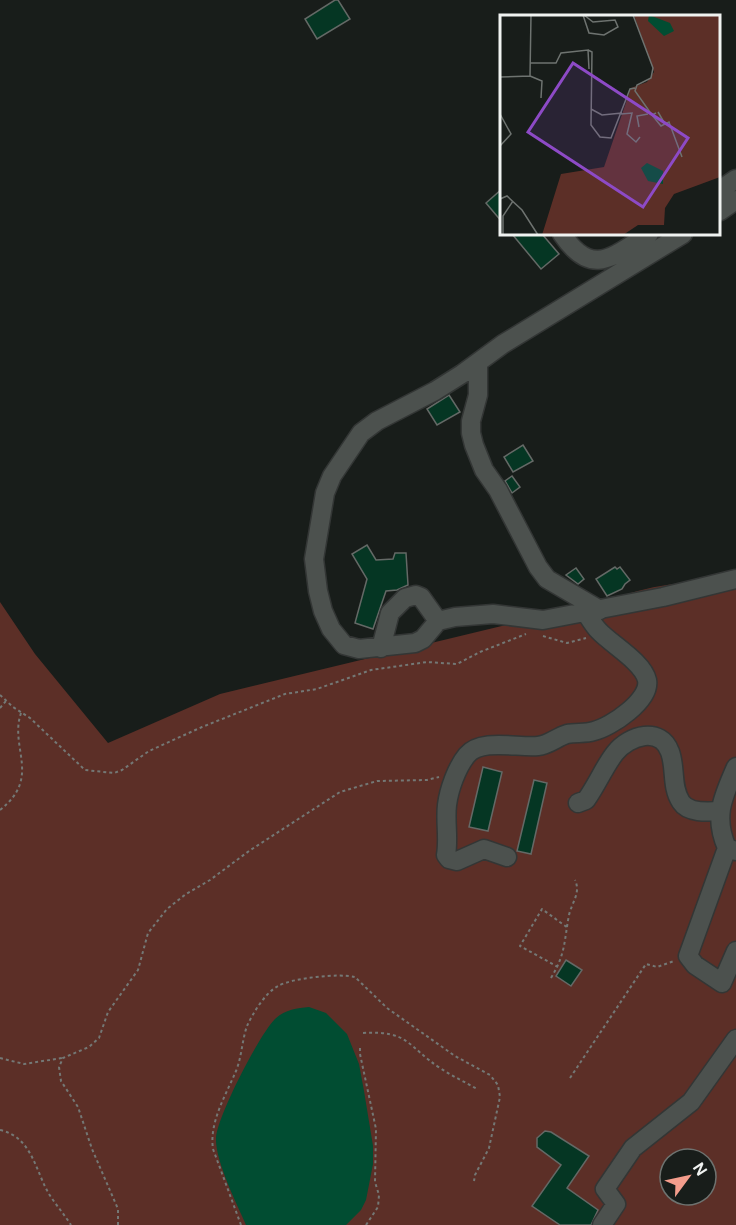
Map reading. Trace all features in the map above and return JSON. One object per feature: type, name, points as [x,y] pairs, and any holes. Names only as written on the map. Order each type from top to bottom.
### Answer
[{"type":"street","points":[[721,189],[736,179]]},
{"type":"street","points":[[721,210],[736,200]]},
{"type":"street","points":[[564,236],[580,255],[590,259],[604,260],[646,236]]},
{"type":"street","points":[[680,236],[503,344],[435,391],[377,421],[361,433],[332,476],[325,493],[314,559],[318,591],[331,629],[344,645],[359,650],[415,643],[423,639],[438,621],[471,614],[493,614],[543,620],[736,579]]},
{"type":"street","points":[[478,363],[478,395],[471,421],[471,433],[484,470],[547,579],[593,611],[598,630],[640,668],[647,679],[646,690],[635,706],[601,729],[567,734],[547,744],[537,746],[477,747],[468,754],[458,769],[447,804],[446,855],[449,859],[457,861],[484,849],[507,857]]},
{"type":"street","points":[[381,648],[390,613],[405,598],[416,595],[421,597],[438,621]]},
{"type":"street","points":[[578,803],[586,800],[616,752],[631,740],[652,735],[664,741],[671,753],[675,786],[681,803],[691,810],[719,811]]},
{"type":"street","points":[[736,767],[719,811],[723,838],[732,850],[688,956],[695,965],[729,987],[736,951]]},
{"type":"street","points":[[602,1225],[616,1204],[605,1190],[633,1148],[691,1102],[736,1039]]},
{"type":"path","points":[[537,633],[561,642],[571,643],[594,634],[598,630]]},
{"type":"path","points":[[0,695],[30,718],[85,770],[117,772],[149,751],[285,694],[317,689],[371,670],[427,662],[457,664],[480,652],[529,633]]},
{"type":"path","points":[[0,708],[6,701]]},
{"type":"path","points":[[0,810],[17,790],[23,773],[17,724],[21,712]]},
{"type":"path","points":[[0,1058],[24,1064],[63,1058],[89,1047],[99,1038],[108,1012],[138,970],[148,933],[166,909],[249,851],[340,792],[386,779],[434,779],[458,769]]},
{"type":"path","points":[[551,978],[564,951],[569,915],[578,891],[575,879]]},
{"type":"path","points":[[558,967],[520,946],[542,909],[568,928]]},
{"type":"path","points":[[570,1078],[646,964],[657,967],[688,956]]},
{"type":"path","points":[[241,1225],[219,1169],[211,1138],[219,1112],[237,1067],[248,1023],[268,994],[278,985],[320,977],[348,976],[358,979],[387,1008],[455,1056],[490,1075],[498,1085],[500,1097],[489,1148],[474,1181]]},
{"type":"path","points":[[363,1033],[374,1032],[402,1038],[438,1067],[477,1089]]},
{"type":"path","points":[[360,1047],[376,1129],[375,1182],[379,1195],[378,1207],[366,1225]]},
{"type":"path","points":[[63,1058],[59,1067],[61,1081],[81,1113],[92,1149],[118,1209],[118,1225]]},
{"type":"path","points":[[0,1130],[15,1135],[27,1147],[50,1194],[71,1225]]},
{"type":"shaded area","points":[[736,574],[736,1225],[0,1225],[0,602],[35,654],[108,743],[220,694],[661,586]]},
{"type":"shaded area","points":[[309,1007],[326,1013],[347,1034],[359,1064],[373,1146],[373,1164],[366,1200],[361,1210],[346,1225],[246,1225],[219,1158],[216,1138],[218,1128],[240,1077],[268,1028],[282,1013]]},
{"type":"building","points":[[338,0],[350,19],[317,39],[305,19]]},
{"type":"building","points":[[500,191],[500,220],[486,203]]},
{"type":"building","points":[[514,236],[544,236],[559,254],[541,269]]},
{"type":"building","points":[[449,395],[460,412],[437,425],[427,409]]},
{"type":"building","points":[[523,445],[533,461],[513,472],[504,457]]},
{"type":"building","points":[[512,476],[520,487],[512,493],[505,481]]},
{"type":"building","points":[[367,545],[376,560],[393,559],[395,553],[406,553],[408,585],[397,590],[386,591],[373,629],[355,623],[367,579],[352,554]]},
{"type":"building","points":[[615,567],[617,569],[620,567],[630,580],[622,589],[607,596],[596,579]]},
{"type":"building","points":[[576,568],[584,579],[578,584],[566,575]]},
{"type":"building","points":[[483,767],[502,772],[488,831],[469,827]]},
{"type":"building","points":[[534,780],[547,783],[531,854],[517,851]]},
{"type":"building","points":[[566,960],[582,970],[571,986],[556,976]]},
{"type":"building","points":[[545,1131],[551,1132],[589,1156],[567,1188],[598,1210],[591,1225],[560,1225],[532,1206],[561,1165],[537,1147],[537,1138]]}]
